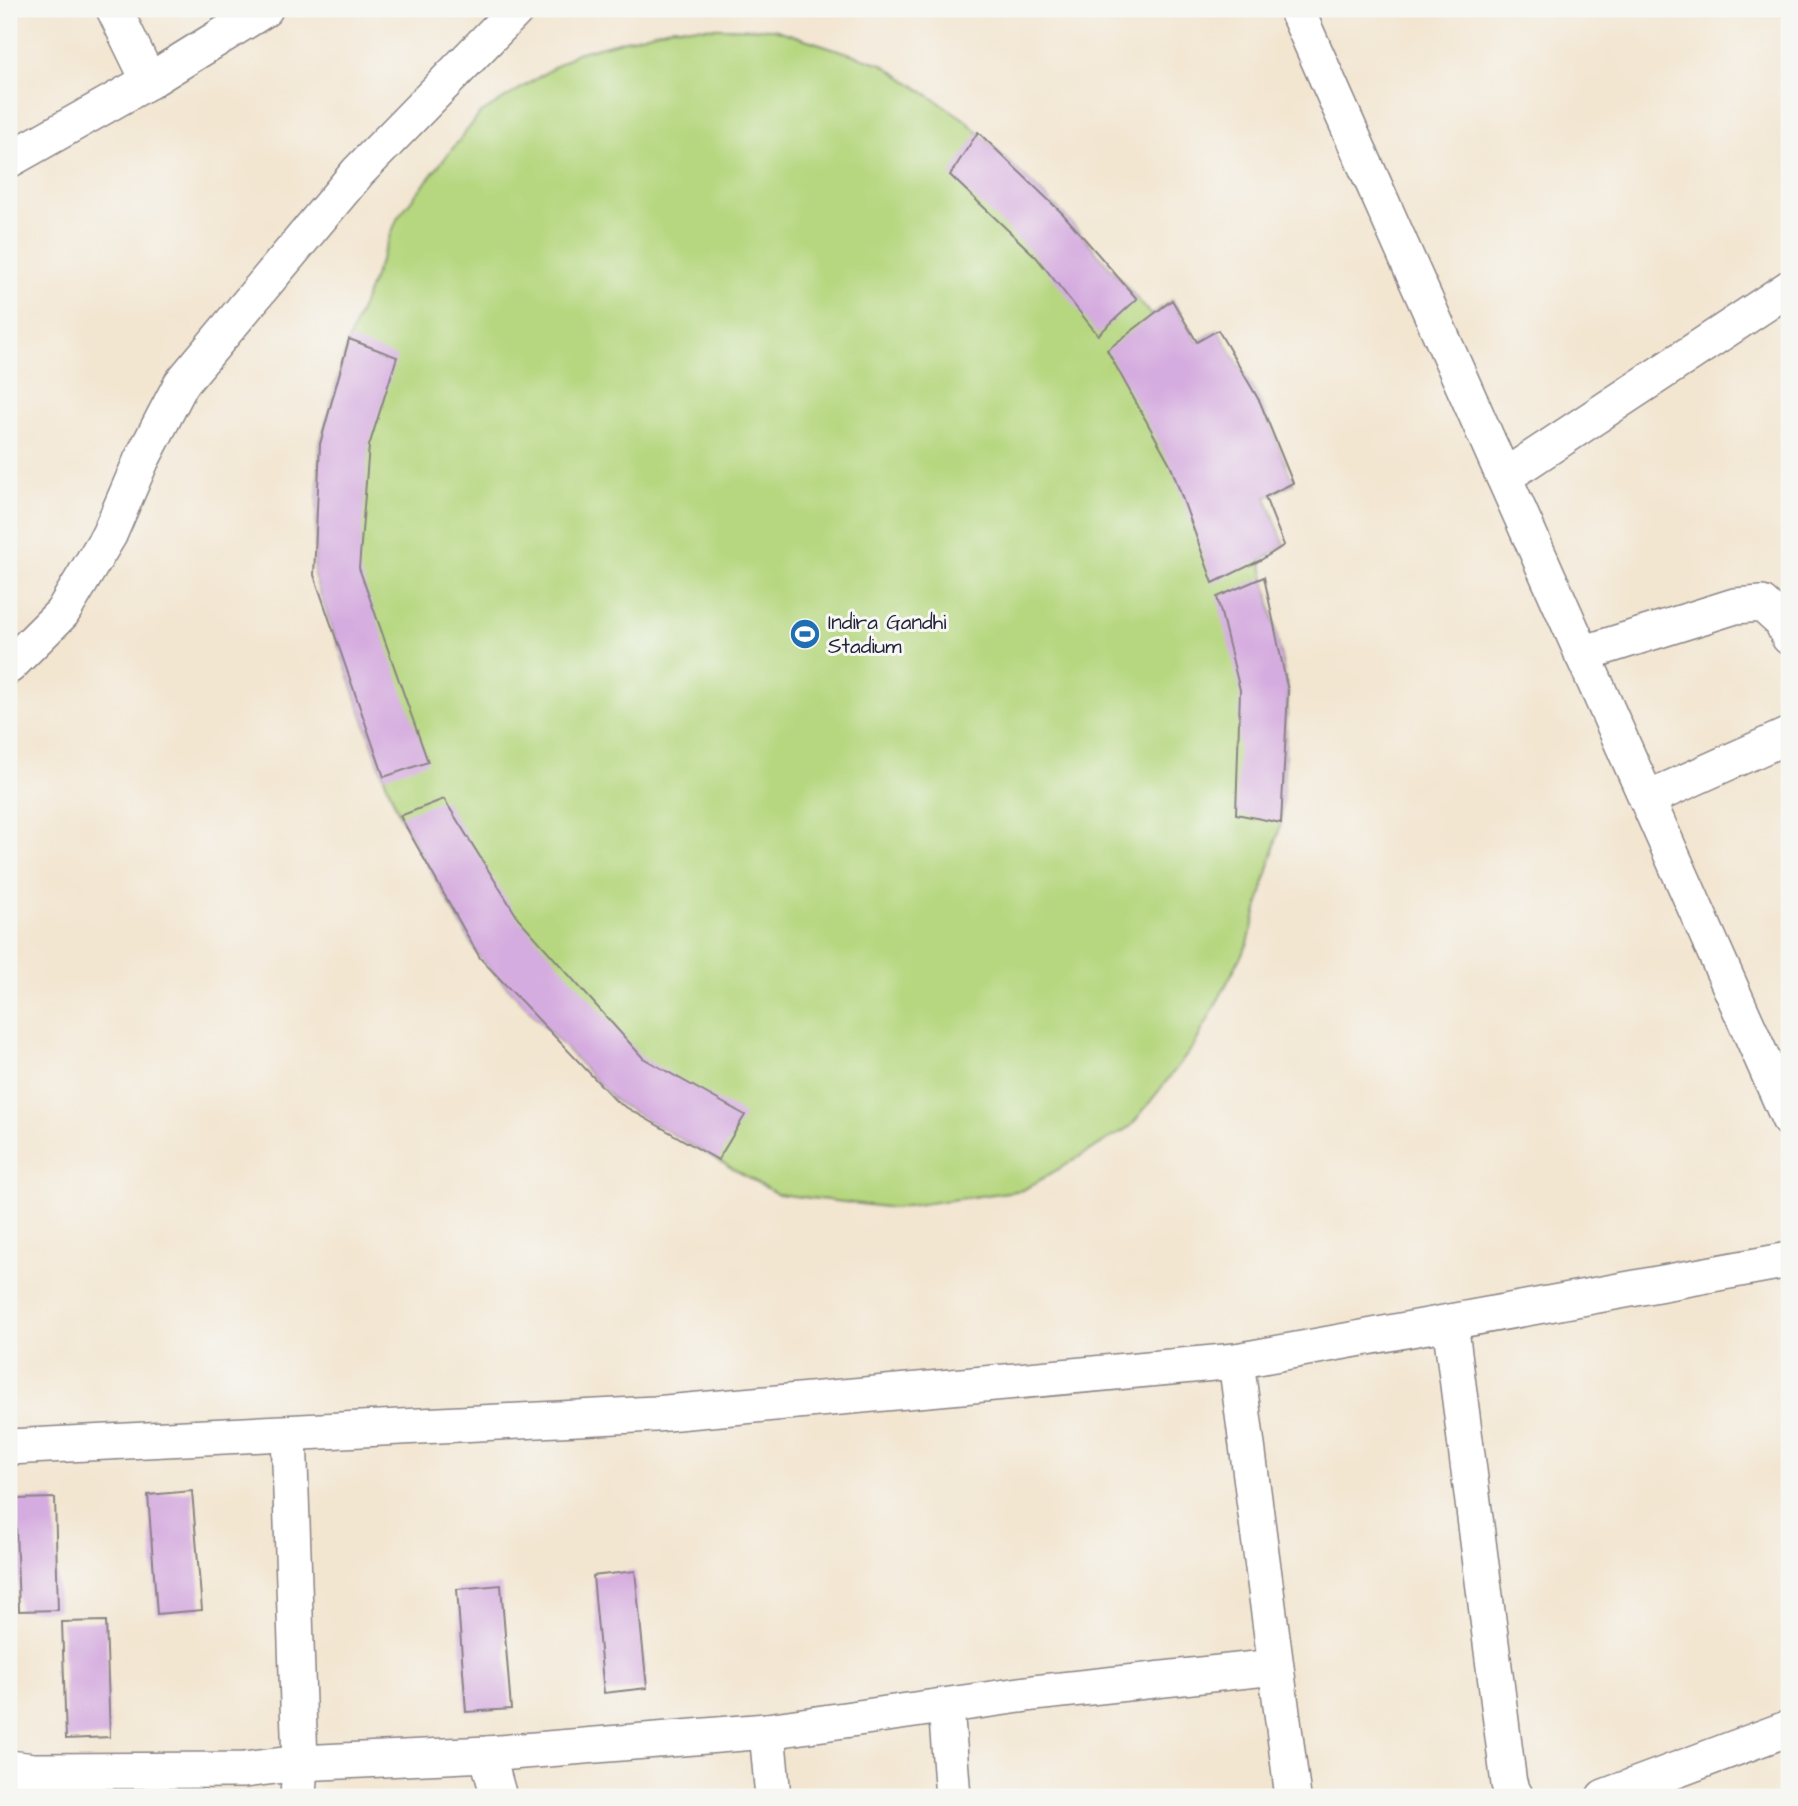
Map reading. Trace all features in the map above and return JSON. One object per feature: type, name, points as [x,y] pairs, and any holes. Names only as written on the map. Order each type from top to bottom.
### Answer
[{"type":"street","points":[[114,9],[149,81]]},
{"type":"street","points":[[9,160],[149,81],[265,9]]},
{"type":"street","points":[[9,666],[62,613],[109,535],[141,461],[181,384],[358,172],[517,9]]},
{"type":"street","points":[[1296,9],[1789,1119]]},
{"type":"street","points":[[1504,477],[1789,288]]},
{"type":"street","points":[[1583,654],[1735,606],[1762,604],[1782,622],[1789,637]]},
{"type":"street","points":[[1647,799],[1789,735]]},
{"type":"street","points":[[9,1447],[654,1414],[1236,1361],[1789,1260]]},
{"type":"street","points":[[1450,1322],[1509,1784],[1516,1797]]},
{"type":"street","points":[[1236,1361],[1293,1797]]},
{"type":"street","points":[[289,1433],[300,1763],[298,1797]]},
{"type":"street","points":[[9,1768],[34,1771],[244,1770],[300,1763],[487,1754],[767,1731],[1034,1693],[1275,1667]]},
{"type":"street","points":[[946,1706],[953,1797]]},
{"type":"street","points":[[1604,1797],[1789,1728]]},
{"type":"street","points":[[767,1731],[773,1797]]},
{"type":"street","points":[[487,1754],[499,1797]]},
{"type":"green space","name":"Indira Gandhi Stadium","points":[[673,27],[774,29],[882,64],[964,119],[1063,214],[1151,315],[1172,300],[1197,342],[1218,330],[1260,402],[1293,483],[1266,497],[1284,545],[1261,560],[1288,691],[1281,823],[1248,943],[1194,1046],[1131,1126],[1023,1190],[893,1208],[777,1194],[617,1102],[480,958],[400,816],[314,575],[320,444],[349,339],[398,217],[480,114],[577,53]]},
{"type":"building","points":[[978,132],[1063,214],[1137,299],[1098,335],[1036,257],[950,175]]},
{"type":"building","points":[[1172,300],[1197,342],[1218,330],[1260,402],[1293,483],[1265,497],[1284,545],[1261,560],[1213,583],[1170,464],[1107,350]]},
{"type":"building","points":[[349,339],[397,357],[369,446],[359,568],[428,762],[384,777],[314,575],[320,444]]},
{"type":"building","points":[[1264,577],[1288,691],[1281,823],[1236,814],[1240,690],[1217,597]]},
{"type":"building","points":[[444,799],[518,918],[643,1058],[745,1115],[718,1160],[617,1102],[480,958],[400,816]]},
{"type":"building","points":[[192,1491],[202,1610],[157,1614],[148,1495]]},
{"type":"building","points":[[55,1498],[58,1610],[19,1611],[15,1499]]},
{"type":"building","points":[[635,1571],[647,1688],[604,1693],[593,1576]]},
{"type":"building","points":[[501,1585],[511,1709],[466,1712],[457,1589]]},
{"type":"building","points":[[106,1621],[110,1737],[66,1739],[62,1622]]},
{"type":"place","name":"Indira Gandhi Stadium","points":[[805,634]]}]
